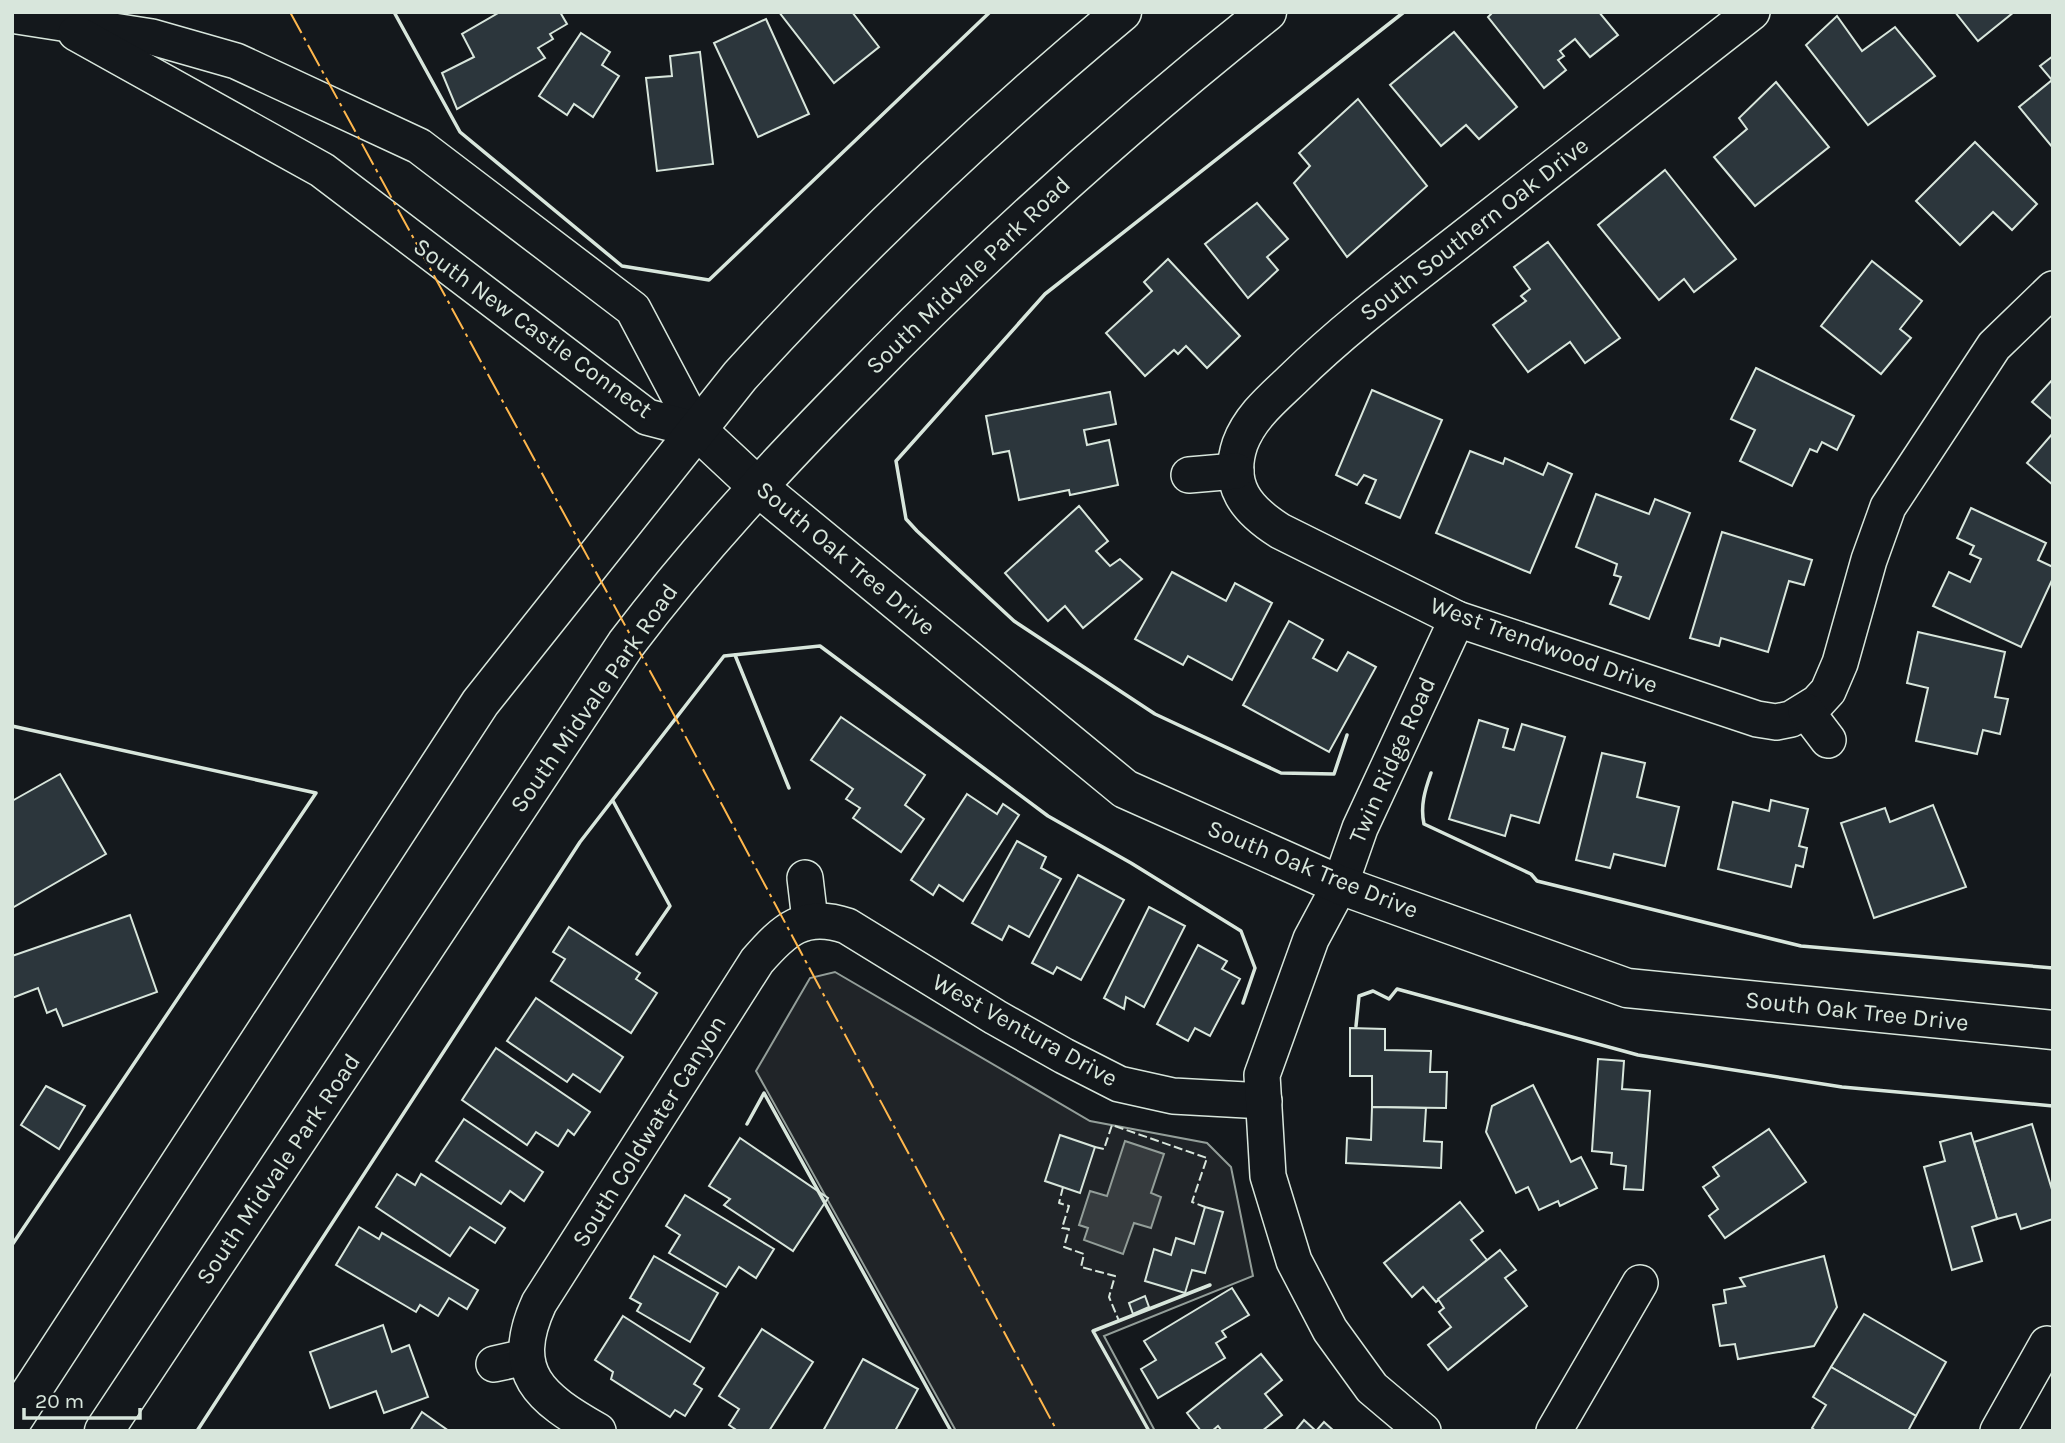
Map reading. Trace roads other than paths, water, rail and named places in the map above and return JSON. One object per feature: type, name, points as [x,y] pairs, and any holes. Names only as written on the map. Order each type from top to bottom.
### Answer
[{"type":"main road","points":[[12,1421],[480,703],[740,376],[781,331],[889,221],[1009,108],[1122,12]]},
{"type":"main road","name":"South Midvale Park Road","points":[[104,1431],[626,644],[705,545],[757,486],[1014,227],[1158,100],[1267,12]]},
{"type":"main road","name":"South Oak Tree Drive","points":[[697,430],[757,486],[1125,789],[1340,885],[1627,988],[2053,1030]]},
{"type":"street","name":"South Southern Oak Drive","points":[[1236,474],[1236,457],[1241,442],[1256,414],[1334,339],[1752,12]]},
{"type":"street","name":"South New Castle Connect","points":[[12,13],[57,23],[152,37],[236,61],[419,146],[633,309],[697,430]]},
{"type":"street","name":"South New Castle Connect","points":[[57,23],[322,170],[647,417],[697,430]]},
{"type":"street","points":[[1828,740],[1806,711],[1817,704],[1828,691],[1840,663],[1869,560],[1888,507],[1994,346],[2053,289]]},
{"type":"street","points":[[1189,475],[1236,474]]},
{"type":"street","name":"West Trendwood Drive","points":[[1236,474],[1246,504],[1271,526],[1457,620],[1757,719],[1776,722],[1791,719],[1806,711]]},
{"type":"street","name":"Twin Ridge Road","points":[[1423,1431],[1372,1388],[1330,1330],[1294,1261],[1268,1176],[1262,1075],[1311,939],[1340,885],[1360,828],[1457,620]]},
{"type":"street","points":[[805,878],[805,922]]},
{"type":"street","name":"West Ventura Drive","points":[[805,922],[830,920],[847,926],[995,1017],[1119,1084],[1173,1096],[1264,1101]]},
{"type":"street","name":"South Coldwater Canyon","points":[[598,1431],[567,1413],[510,1360],[539,1303],[757,961],[783,934],[805,922]]},
{"type":"street","points":[[1554,1431],[1640,1283]]},
{"type":"street","points":[[1998,1431],[2047,1344]]}]
